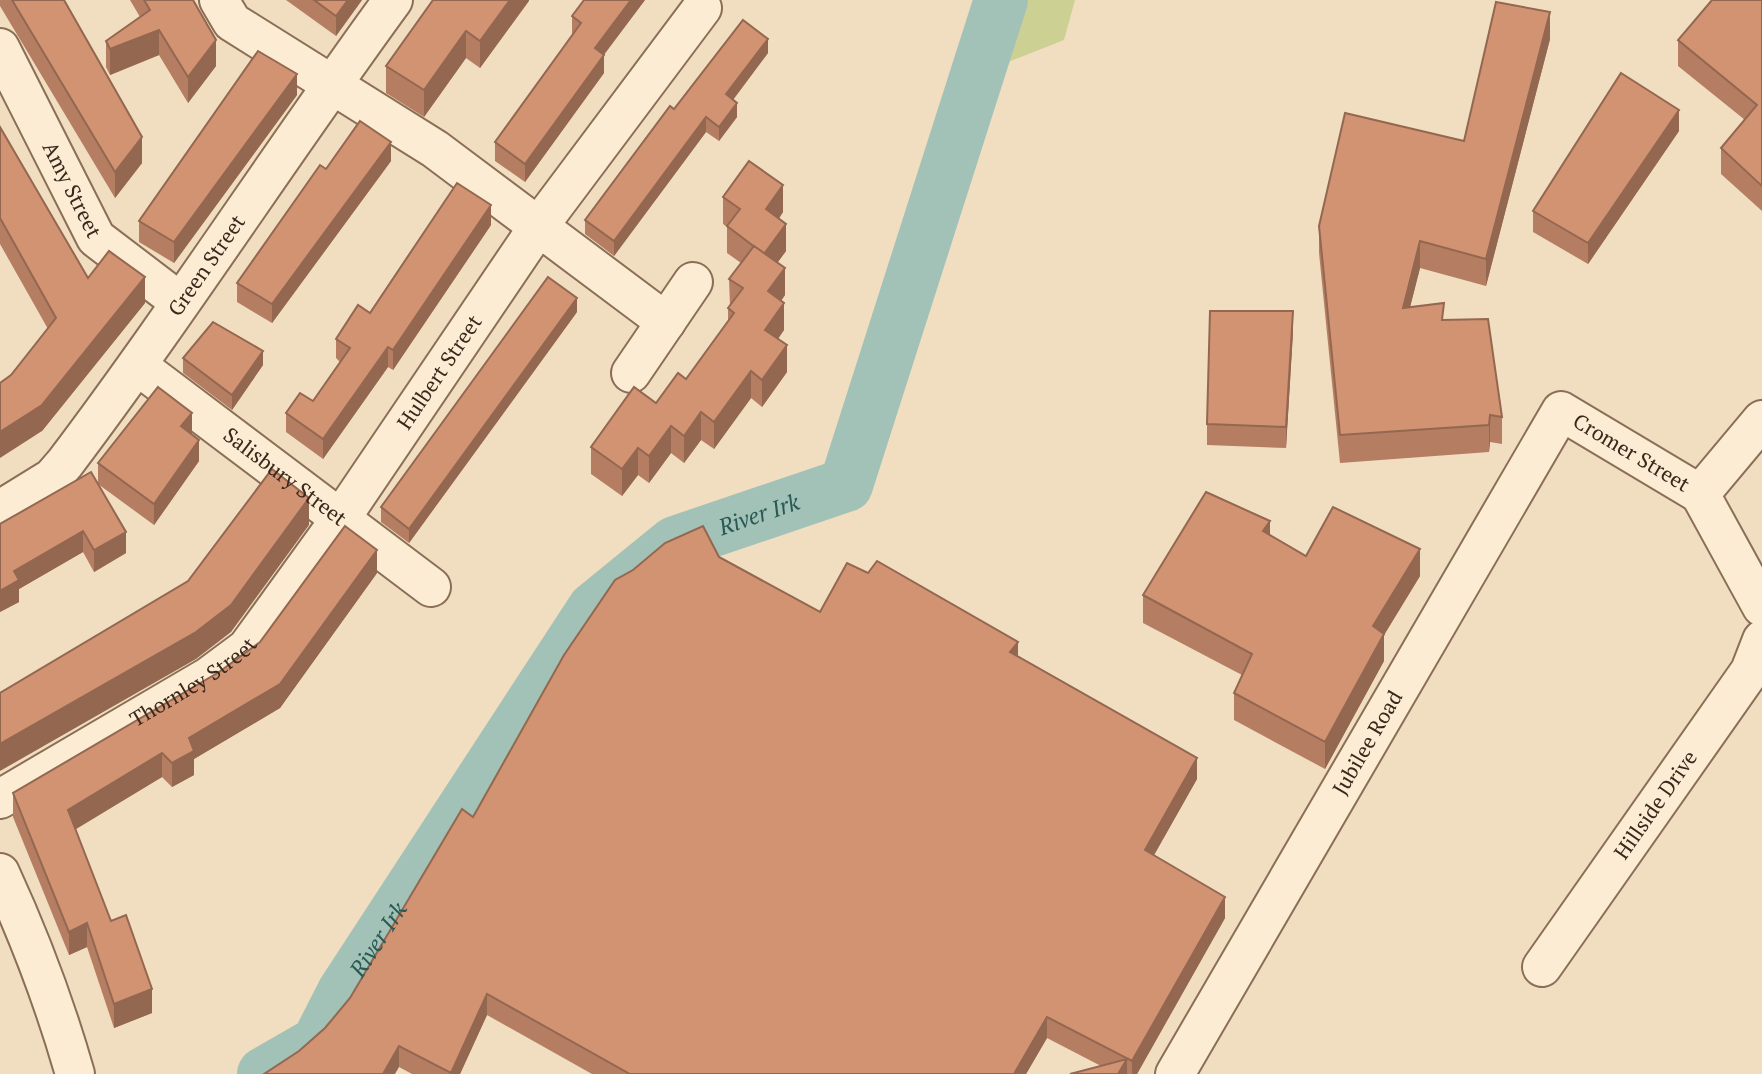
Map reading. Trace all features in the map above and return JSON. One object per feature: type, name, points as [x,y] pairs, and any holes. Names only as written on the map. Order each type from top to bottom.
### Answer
[{"type":"street","points":[[219,0],[232,22],[435,149],[666,322]]},
{"type":"street","name":"Green Street","points":[[0,510],[52,478],[138,366],[331,85],[393,0]]},
{"type":"street","name":"Hulbert Street","points":[[341,518],[538,227],[702,8]]},
{"type":"street","name":"Amy Street","points":[[0,48],[96,237],[180,302]]},
{"type":"street","points":[[631,373],[693,282]]},
{"type":"street","name":"Salisbury Street","points":[[138,366],[431,587]]},
{"type":"street","name":"Cromer Street","points":[[1561,411],[1700,494]]},
{"type":"street","name":"Jubilee Road","points":[[1175,1074],[1561,411]]},
{"type":"street","points":[[1762,419],[1700,494],[1762,607]]},
{"type":"street","name":"Thornley Street","points":[[0,799],[229,664],[247,648],[341,518]]},
{"type":"street","name":"Hillside Drive","points":[[1542,967],[1750,671],[1762,639]]},
{"type":"street","points":[[0,873],[49,990],[74,1074]]},
{"type":"green space","points":[[1017,0],[1075,0],[1064,40],[998,66]]},
{"type":"building","points":[[12,0],[64,0],[142,137],[115,172]]},
{"type":"building","points":[[144,0],[193,0],[216,40],[188,77],[159,30],[110,49],[106,41],[150,10]]},
{"type":"building","points":[[314,0],[348,0],[336,16]]},
{"type":"building","points":[[433,0],[510,0],[480,41],[466,31],[424,90],[386,66]]},
{"type":"building","points":[[584,0],[631,0],[595,48],[604,55],[525,164],[495,142],[581,23],[572,16]]},
{"type":"building","points":[[1712,0],[1762,0],[1762,186],[1721,148],[1757,105],[1678,40]]},
{"type":"building","points":[[1496,2],[1550,12],[1486,259],[1420,241],[1403,308],[1444,303],[1442,320],[1488,319],[1502,417],[1490,415],[1489,425],[1340,435],[1319,226],[1345,113],[1464,141]]},
{"type":"building","points":[[743,20],[768,39],[726,94],[737,103],[719,127],[706,117],[614,241],[585,220],[670,106],[674,109]]},
{"type":"building","points":[[258,51],[297,74],[174,242],[139,221]]},
{"type":"building","points":[[1621,73],[1679,110],[1588,243],[1533,211]]},
{"type":"building","points":[[360,121],[391,142],[272,304],[237,283],[320,165],[326,169]]},
{"type":"building","points":[[0,127],[88,278],[109,251],[145,277],[42,405],[0,432],[0,383],[11,375],[56,318],[0,218]]},
{"type":"building","points":[[749,161],[783,185],[766,209],[786,224],[764,254],[727,226],[740,209],[723,197]]},
{"type":"building","points":[[457,183],[491,205],[393,350],[388,347],[323,439],[286,413],[300,393],[313,401],[350,348],[336,339],[358,305],[370,313]]},
{"type":"building","points":[[754,246],[785,268],[768,291],[784,303],[765,330],[787,345],[762,380],[751,371],[714,422],[701,412],[684,436],[671,426],[649,456],[638,448],[622,469],[591,447],[634,387],[656,403],[678,373],[686,379],[734,313],[728,308],[743,288],[729,279]]},
{"type":"building","points":[[548,277],[577,298],[409,529],[381,507]]},
{"type":"building","points":[[1210,311],[1293,311],[1286,427],[1207,424]]},
{"type":"building","points":[[213,322],[263,351],[232,395],[183,358]]},
{"type":"building","points":[[158,387],[192,413],[181,426],[199,440],[154,504],[98,463]]},
{"type":"building","points":[[272,469],[309,498],[231,605],[196,632],[0,744],[0,693],[188,581]]},
{"type":"building","points":[[91,472],[126,532],[94,550],[83,531],[14,571],[19,580],[0,591],[0,524]]},
{"type":"building","points":[[1206,492],[1270,521],[1263,531],[1306,556],[1333,507],[1420,549],[1373,626],[1384,634],[1325,742],[1234,693],[1252,654],[1143,595]]},
{"type":"building","points":[[345,526],[377,550],[280,684],[189,738],[194,751],[172,763],[162,753],[68,810],[111,921],[126,915],[152,989],[114,1004],[87,923],[69,932],[13,793],[219,672],[260,642]]},
{"type":"building","points":[[703,526],[719,557],[820,612],[847,563],[868,573],[877,561],[1018,642],[1010,652],[1197,758],[1145,850],[1225,897],[1132,1061],[1047,1017],[1014,1074],[630,1074],[487,994],[451,1073],[399,1046],[383,1074],[264,1074],[299,1051],[325,1028],[350,998],[462,809],[473,817],[564,655],[615,580],[633,570],[665,543]]},
{"type":"building","points":[[1127,1059],[1118,1074],[1070,1074]]},
{"type":"waterway","name":"River Irk","points":[[264,1074],[318,1043],[344,992],[594,609],[675,543],[846,485],[1001,0]]}]
